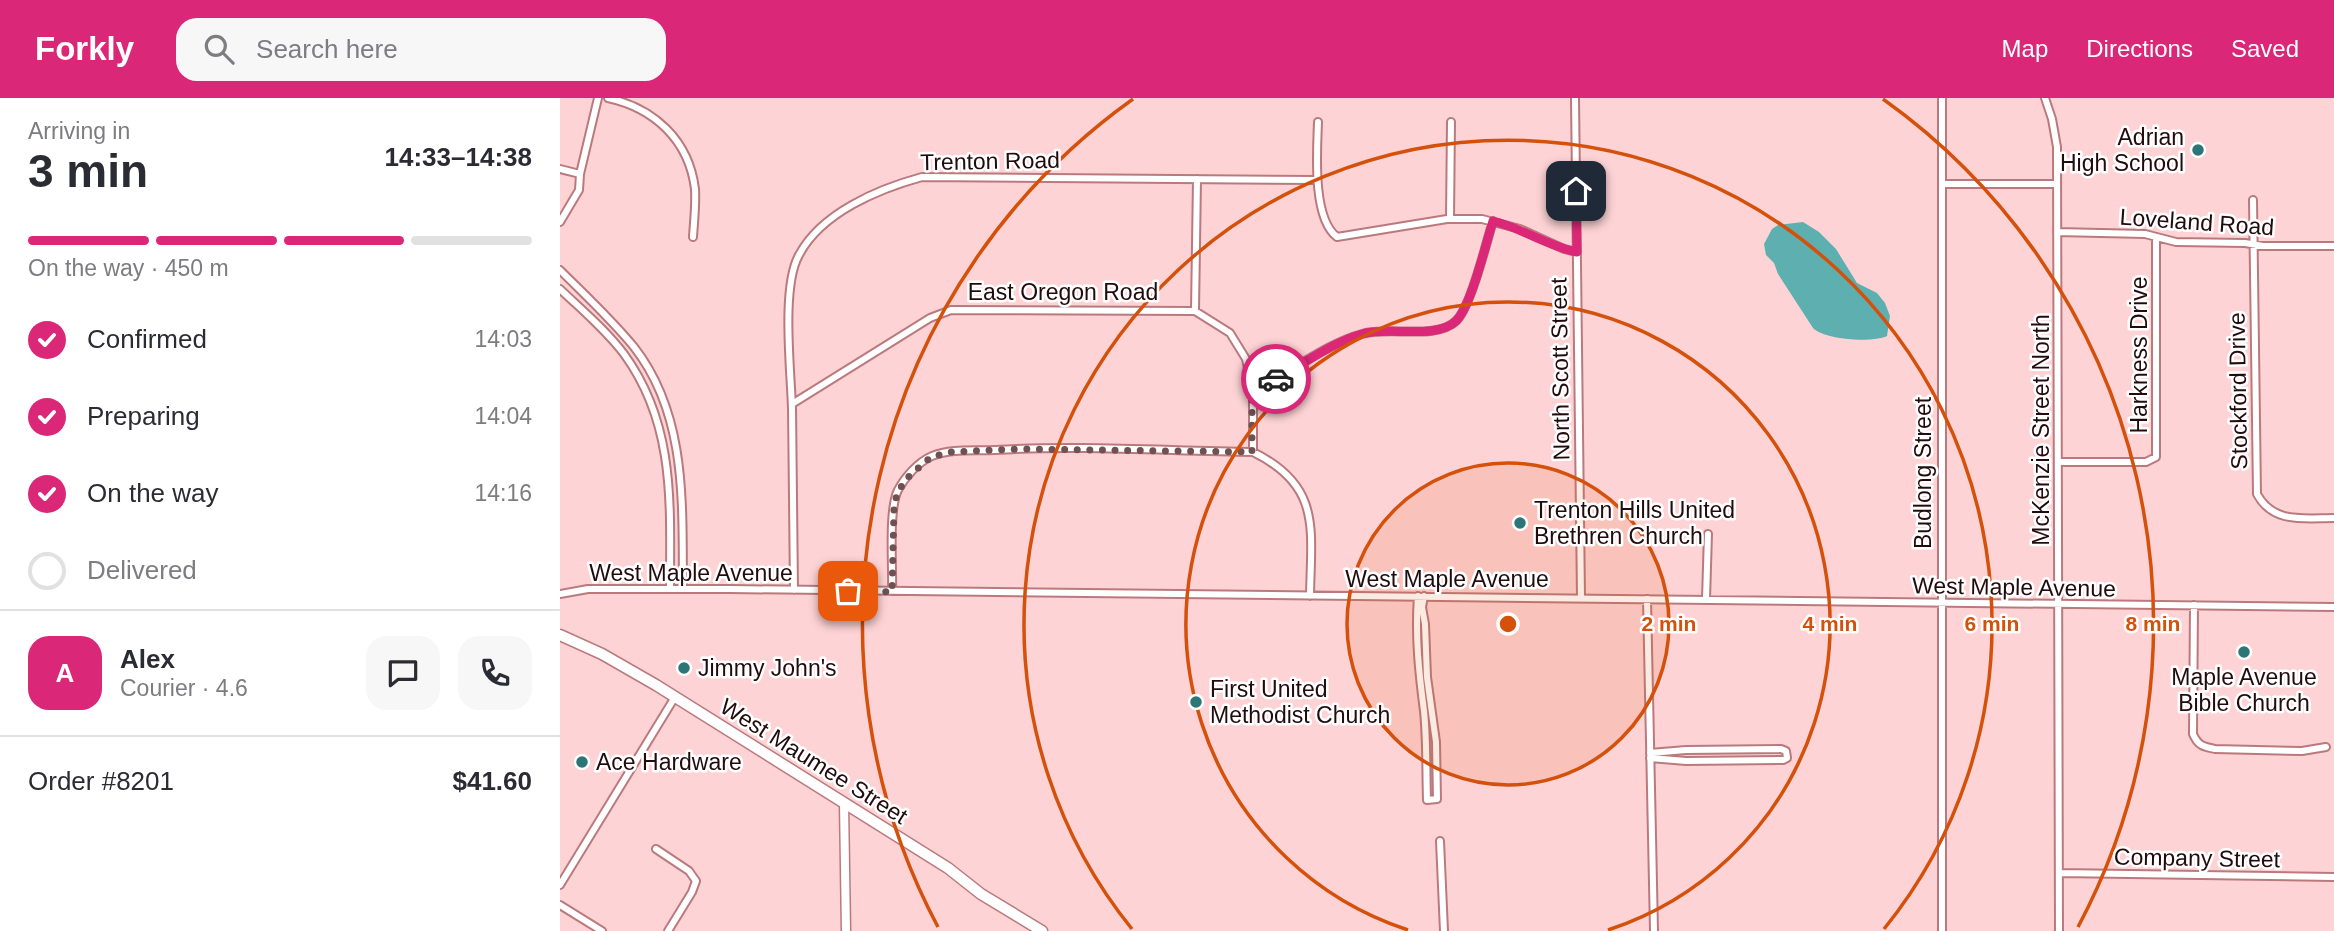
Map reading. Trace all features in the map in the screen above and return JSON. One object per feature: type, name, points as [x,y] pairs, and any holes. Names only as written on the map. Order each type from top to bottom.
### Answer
[{"type":"main road","name":"West Maumee Street","points":[[560,635],[614,661],[675,697],[948,868],[981,894],[1042,931]]},
{"type":"street","points":[[560,222],[579,190],[580,174],[598,98]]},
{"type":"street","points":[[608,98],[650,115],[673,134],[682,146],[694,187],[693,237]]},
{"type":"street","name":"North Scott Street","points":[[1575,98],[1581,598]]},
{"type":"street","name":"Budlong Street","points":[[1942,98],[1942,931]]},
{"type":"street","name":"McKenzie Street North","points":[[2045,98],[2055,135],[2057,184],[2059,931]]},
{"type":"street","points":[[1318,122],[1317,180],[1323,217],[1329,231],[1337,237],[1450,219],[1493,221],[1577,252]]},
{"type":"street","points":[[1450,219],[1451,122]]},
{"type":"street","points":[[560,169],[580,174]]},
{"type":"street","name":"Trenton Road","points":[[794,590],[790,290],[797,257],[827,223],[866,198],[900,183],[922,177],[1317,180]]},
{"type":"street","points":[[1197,179],[1195,311],[1221,326],[1237,341],[1250,369],[1252,452]]},
{"type":"street","points":[[1942,184],[2057,184]]},
{"type":"street","name":"Stockford Drive","points":[[2253,200],[2257,494],[2264,507],[2290,518],[2334,518]]},
{"type":"street","points":[[1252,391],[1335,345],[1362,334],[1385,330],[1435,331],[1456,321],[1467,301],[1493,221]]},
{"type":"street","name":"Loveland Road","points":[[2057,232],[2145,234],[2176,242],[2334,246]]},
{"type":"street","name":"Harkness Drive","points":[[2059,462],[2146,461],[2156,457],[2156,238]]},
{"type":"street","points":[[560,270],[624,335],[650,373],[669,417],[682,486],[683,589]]},
{"type":"street","points":[[560,289],[615,343],[631,364],[647,393],[661,434],[670,481],[670,589]]},
{"type":"street","name":"East Oregon Road","points":[[792,404],[930,318],[951,310],[1195,311]]},
{"type":"street","points":[[615,343],[624,335]]},
{"type":"street","points":[[892,592],[894,508],[897,493],[907,478],[931,457],[950,452],[1019,449],[1252,452],[1267,459],[1291,478],[1306,501],[1311,533],[1310,596]]},
{"type":"street","points":[[666,457],[678,454]]},
{"type":"street","points":[[1706,599],[1708,534]]},
{"type":"street","name":"West Maple Avenue","points":[[560,594],[587,589],[683,589],[2334,607]]},
{"type":"street","points":[[1421,596],[1427,677],[1436,742],[1437,799],[1427,800],[1426,743],[1418,677],[1421,596]]},
{"type":"street","points":[[1647,599],[1654,931]]},
{"type":"street","points":[[2194,605],[2193,734],[2196,741],[2202,747],[2216,748],[2302,751],[2326,747]]},
{"type":"street","points":[[1418,677],[1427,677]]},
{"type":"street","points":[[560,885],[675,697]]},
{"type":"street","points":[[1426,743],[1436,742]]},
{"type":"street","points":[[1782,749],[1786,751],[1787,758],[1734,761],[1650,755],[1782,749]]},
{"type":"street","points":[[1734,750],[1734,761]]},
{"type":"street","points":[[844,803],[846,931]]},
{"type":"street","points":[[1440,841],[1444,931]]},
{"type":"street","points":[[656,849],[689,871],[696,881],[668,931]]},
{"type":"street","name":"Company Street","points":[[2059,873],[2334,877]]},
{"type":"street","points":[[560,905],[602,931]]},
{"type":"water","points":[[1803,222],[1819,232],[1836,249],[1857,283],[1877,293],[1885,303],[1890,316],[1887,336],[1849,339],[1828,335],[1813,328],[1778,274],[1774,263],[1766,255],[1764,244],[1772,229],[1778,225]]},
{"type":"way so far","points":[[848,591],[892,592],[894,508],[897,493],[918,465],[931,457],[950,452],[1019,449],[1252,452],[1252,391],[1276,379]]},
{"type":"place","name":"Adrian High School","points":[[2198,150]]},
{"type":"place","name":"Trenton Hills United Brethren Church","points":[[1520,523]]},
{"type":"place","name":"Maple Avenue Bible Church","points":[[2244,652]]},
{"type":"place","name":"Jimmy John's","points":[[684,668]]},
{"type":"place","name":"First United Methodist Church","points":[[1196,702]]},
{"type":"place","name":"Ace Hardware","points":[[582,762]]},
{"type":"route","points":[[1276,379],[1335,345],[1362,334],[1385,330],[1435,331],[1456,321],[1470,293],[1493,221],[1577,252],[1576,191]]}]
